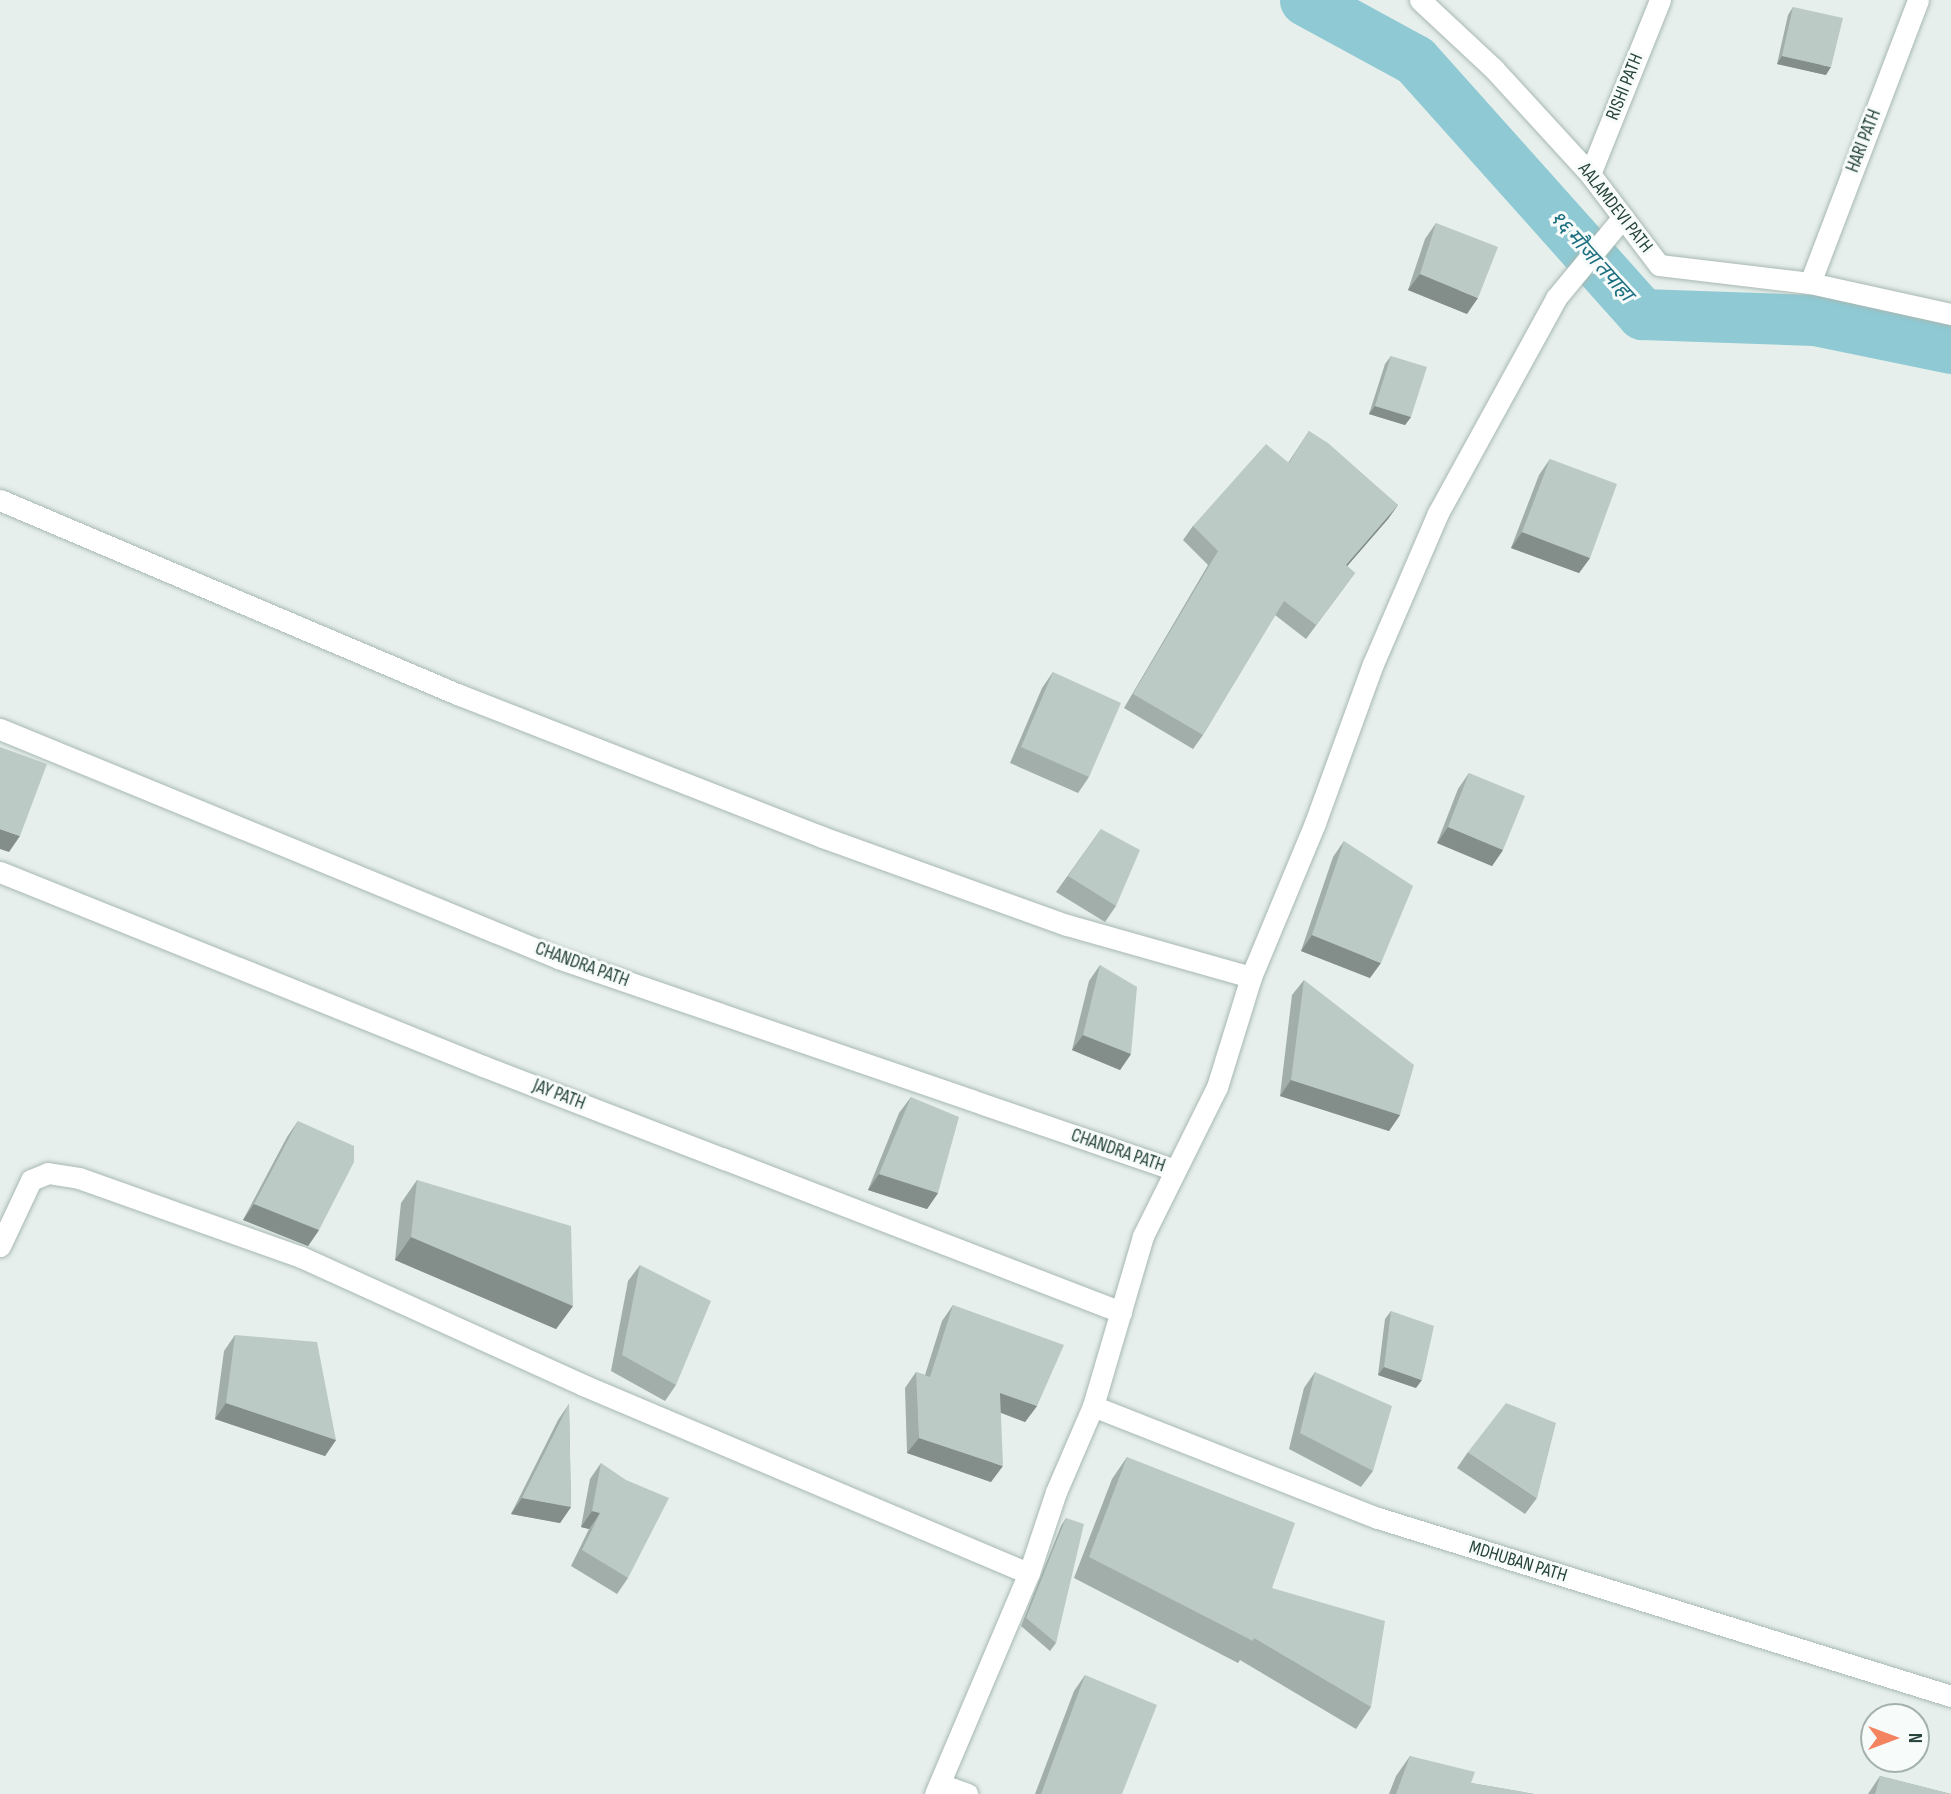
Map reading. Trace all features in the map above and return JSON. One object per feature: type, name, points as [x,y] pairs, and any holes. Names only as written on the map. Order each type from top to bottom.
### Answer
[{"type":"street","name":"AALAMDEVI PATH","points":[[1420,0],[1493,68],[1590,174],[1659,265],[1810,283],[1951,314]]},
{"type":"street","name":"RISHI PATH","points":[[1590,174],[1660,0]]},
{"type":"street","name":"HARI PATH","points":[[1810,283],[1918,0]]},
{"type":"street","points":[[967,1794],[938,1789],[1029,1573],[1056,1492],[1093,1406],[1143,1236],[1217,1087],[1251,977],[1315,822],[1373,664],[1438,513],[1556,298],[1623,217]]},
{"type":"street","points":[[0,500],[460,695],[822,837],[1067,925],[1251,977]]},
{"type":"street","name":"CHANDRA PATH","points":[[0,729],[558,958],[1175,1170]]},
{"type":"street","name":"JAY PATH","points":[[0,872],[484,1066],[1121,1312]]},
{"type":"street","points":[[0,1246],[31,1180],[48,1173],[79,1178],[301,1257],[583,1385],[1029,1573]]},
{"type":"street","name":"MDHUBAN PATH","points":[[1093,1406],[1378,1518],[1951,1696]]},
{"type":"building","points":[[1793,7],[1843,18],[1831,67],[1782,56]]},
{"type":"building","points":[[1436,223],[1498,247],[1478,298],[1420,274]]},
{"type":"building","points":[[1391,356],[1427,367],[1411,417],[1375,406]]},
{"type":"building","points":[[1309,431],[1328,443],[1398,505],[1346,565],[1355,573],[1316,625],[1284,601],[1203,735],[1133,694],[1218,551],[1193,526],[1266,444],[1289,463]]},
{"type":"building","points":[[1550,459],[1617,484],[1590,558],[1522,532]]},
{"type":"building","points":[[1053,672],[1121,703],[1089,777],[1021,747]]},
{"type":"building","points":[[0,747],[47,764],[20,836],[0,829]]},
{"type":"building","points":[[1469,773],[1525,796],[1503,850],[1448,827]]},
{"type":"building","points":[[1101,829],[1140,850],[1116,906],[1068,876]]},
{"type":"building","points":[[1344,841],[1413,886],[1381,963],[1312,935]]},
{"type":"building","points":[[1100,965],[1137,987],[1131,1054],[1083,1035]]},
{"type":"building","points":[[1304,980],[1414,1065],[1400,1115],[1291,1080]]},
{"type":"building","points":[[911,1097],[959,1117],[938,1193],[879,1174]]},
{"type":"building","points":[[298,1121],[354,1146],[354,1162],[319,1230],[254,1204]]},
{"type":"building","points":[[417,1180],[571,1226],[573,1306],[411,1237]]},
{"type":"building","points":[[640,1265],[711,1301],[676,1385],[622,1355]]},
{"type":"building","points":[[953,1305],[1064,1345],[1037,1406],[1000,1393],[1003,1466],[919,1438],[916,1372],[930,1377]]},
{"type":"building","points":[[1391,1311],[1434,1326],[1422,1380],[1384,1367]]},
{"type":"building","points":[[235,1335],[317,1342],[336,1440],[226,1403]]},
{"type":"building","points":[[1315,1372],[1392,1406],[1373,1471],[1300,1433]]},
{"type":"building","points":[[1506,1403],[1556,1423],[1537,1498],[1468,1452]]},
{"type":"building","points":[[569,1404],[571,1507],[522,1498]]},
{"type":"building","points":[[1127,1457],[1295,1523],[1272,1588],[1385,1621],[1371,1707],[1254,1638],[1253,1641],[1089,1557]]},
{"type":"building","points":[[601,1463],[626,1480],[669,1498],[628,1578],[582,1550],[600,1513],[592,1511]]},
{"type":"building","points":[[1066,1518],[1084,1524],[1056,1643],[1026,1618]]},
{"type":"building","points":[[1085,1675],[1157,1705],[1122,1794],[1041,1794]]},
{"type":"building","points":[[1410,1756],[1475,1772],[1471,1783],[1534,1794],[1396,1794]]},
{"type":"building","points":[[1880,1776],[1951,1794],[1875,1794]]},
{"type":"waterway","name":"१६ मौजा तपाहा","points":[[1305,0],[1415,60],[1642,314],[1815,320],[1951,348]]}]
